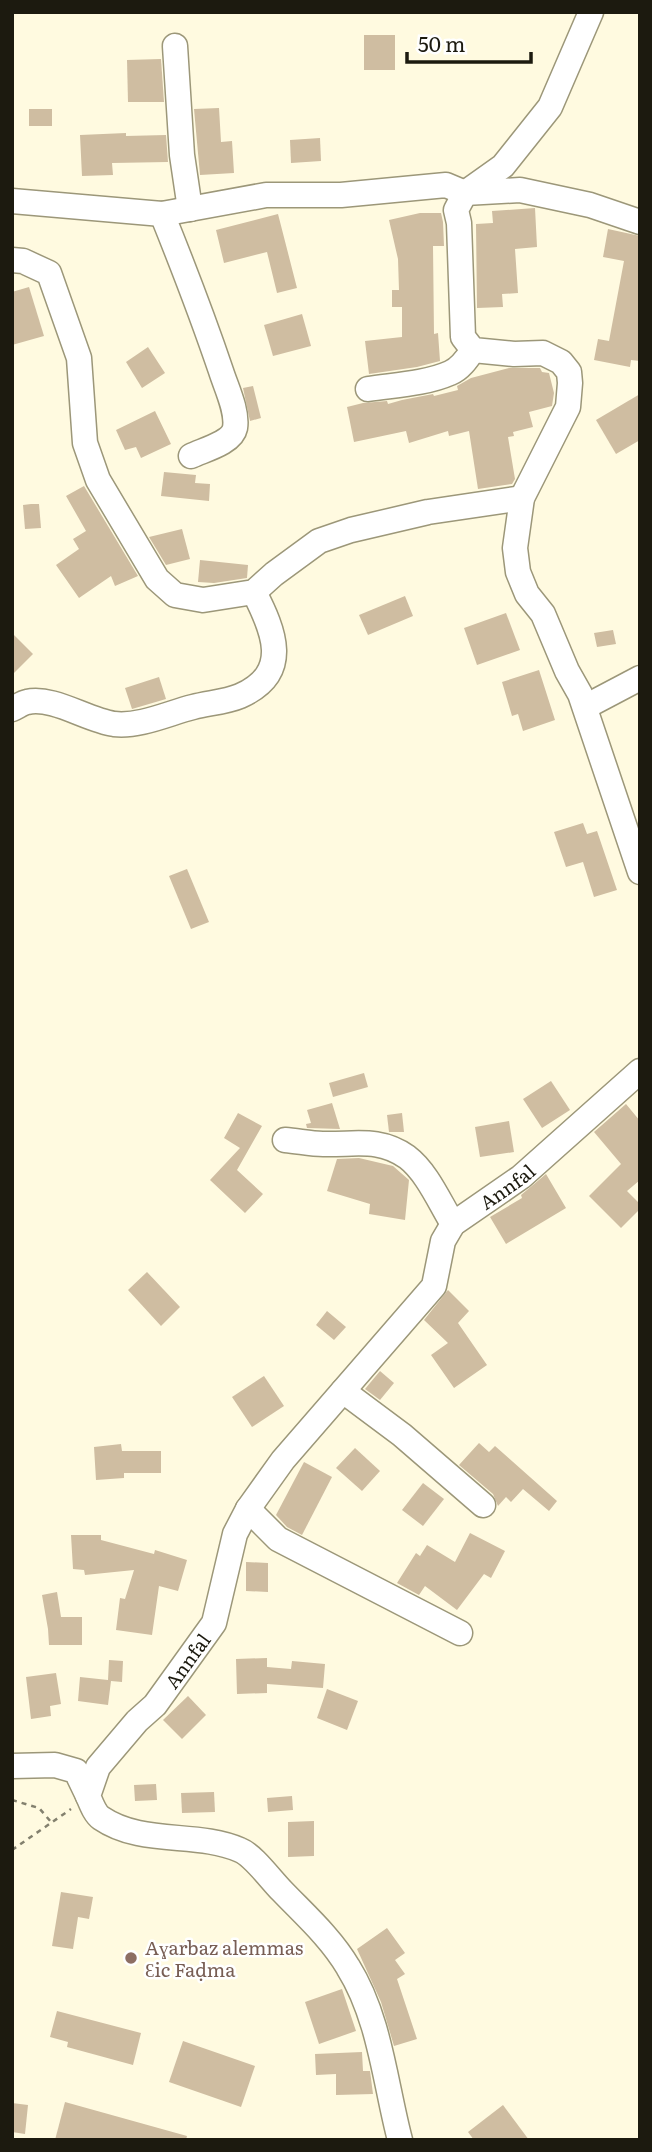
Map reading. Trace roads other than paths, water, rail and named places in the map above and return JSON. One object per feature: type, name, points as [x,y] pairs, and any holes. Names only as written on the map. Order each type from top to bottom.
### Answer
[{"type":"street","points":[[591,12],[550,107],[503,166],[465,193],[456,210],[459,223],[463,337],[473,350],[514,354],[543,353],[561,362],[569,372],[568,407],[522,498],[515,548],[518,572],[527,594],[543,614],[585,707],[636,845],[640,872]]},
{"type":"street","points":[[175,46],[190,209]]},
{"type":"street","points":[[12,201],[162,214],[266,195],[341,195],[446,185],[465,193],[520,190],[590,205],[640,222]]},
{"type":"street","points":[[162,214],[200,309],[234,421],[234,430],[229,438],[191,456]]},
{"type":"street","points":[[12,260],[23,261],[49,273],[79,358],[85,443],[98,480],[157,579],[175,594],[203,600],[254,593],[319,541],[351,530],[428,512],[522,498]]},
{"type":"street","points":[[368,389],[411,383],[451,373],[473,350]]},
{"type":"street","points":[[12,709],[27,702],[46,701],[92,719],[117,725],[143,721],[239,696],[262,683],[274,660],[274,639],[267,617],[254,593]]},
{"type":"street","points":[[585,707],[640,678]]},
{"type":"street","name":"Annfal","points":[[88,1796],[97,1768],[137,1721],[155,1705],[214,1623],[235,1534],[248,1508],[283,1460],[434,1286],[443,1241],[453,1224],[521,1177],[640,1071]]},
{"type":"street","points":[[285,1140],[324,1144],[382,1144],[408,1158],[421,1173],[453,1224]]},
{"type":"street","points":[[343,1391],[402,1435],[483,1505]]},
{"type":"street","points":[[248,1508],[278,1539],[460,1633]]},
{"type":"street","points":[[12,1766],[55,1765],[76,1771],[99,1817],[124,1829],[167,1838],[215,1842],[243,1851],[321,1932],[349,1967],[364,2000],[382,2054],[400,2140]]},
{"type":"place","name":"Aɣarbaz alemmas Ɛic Faḍma","points":[[131,1958]]}]
